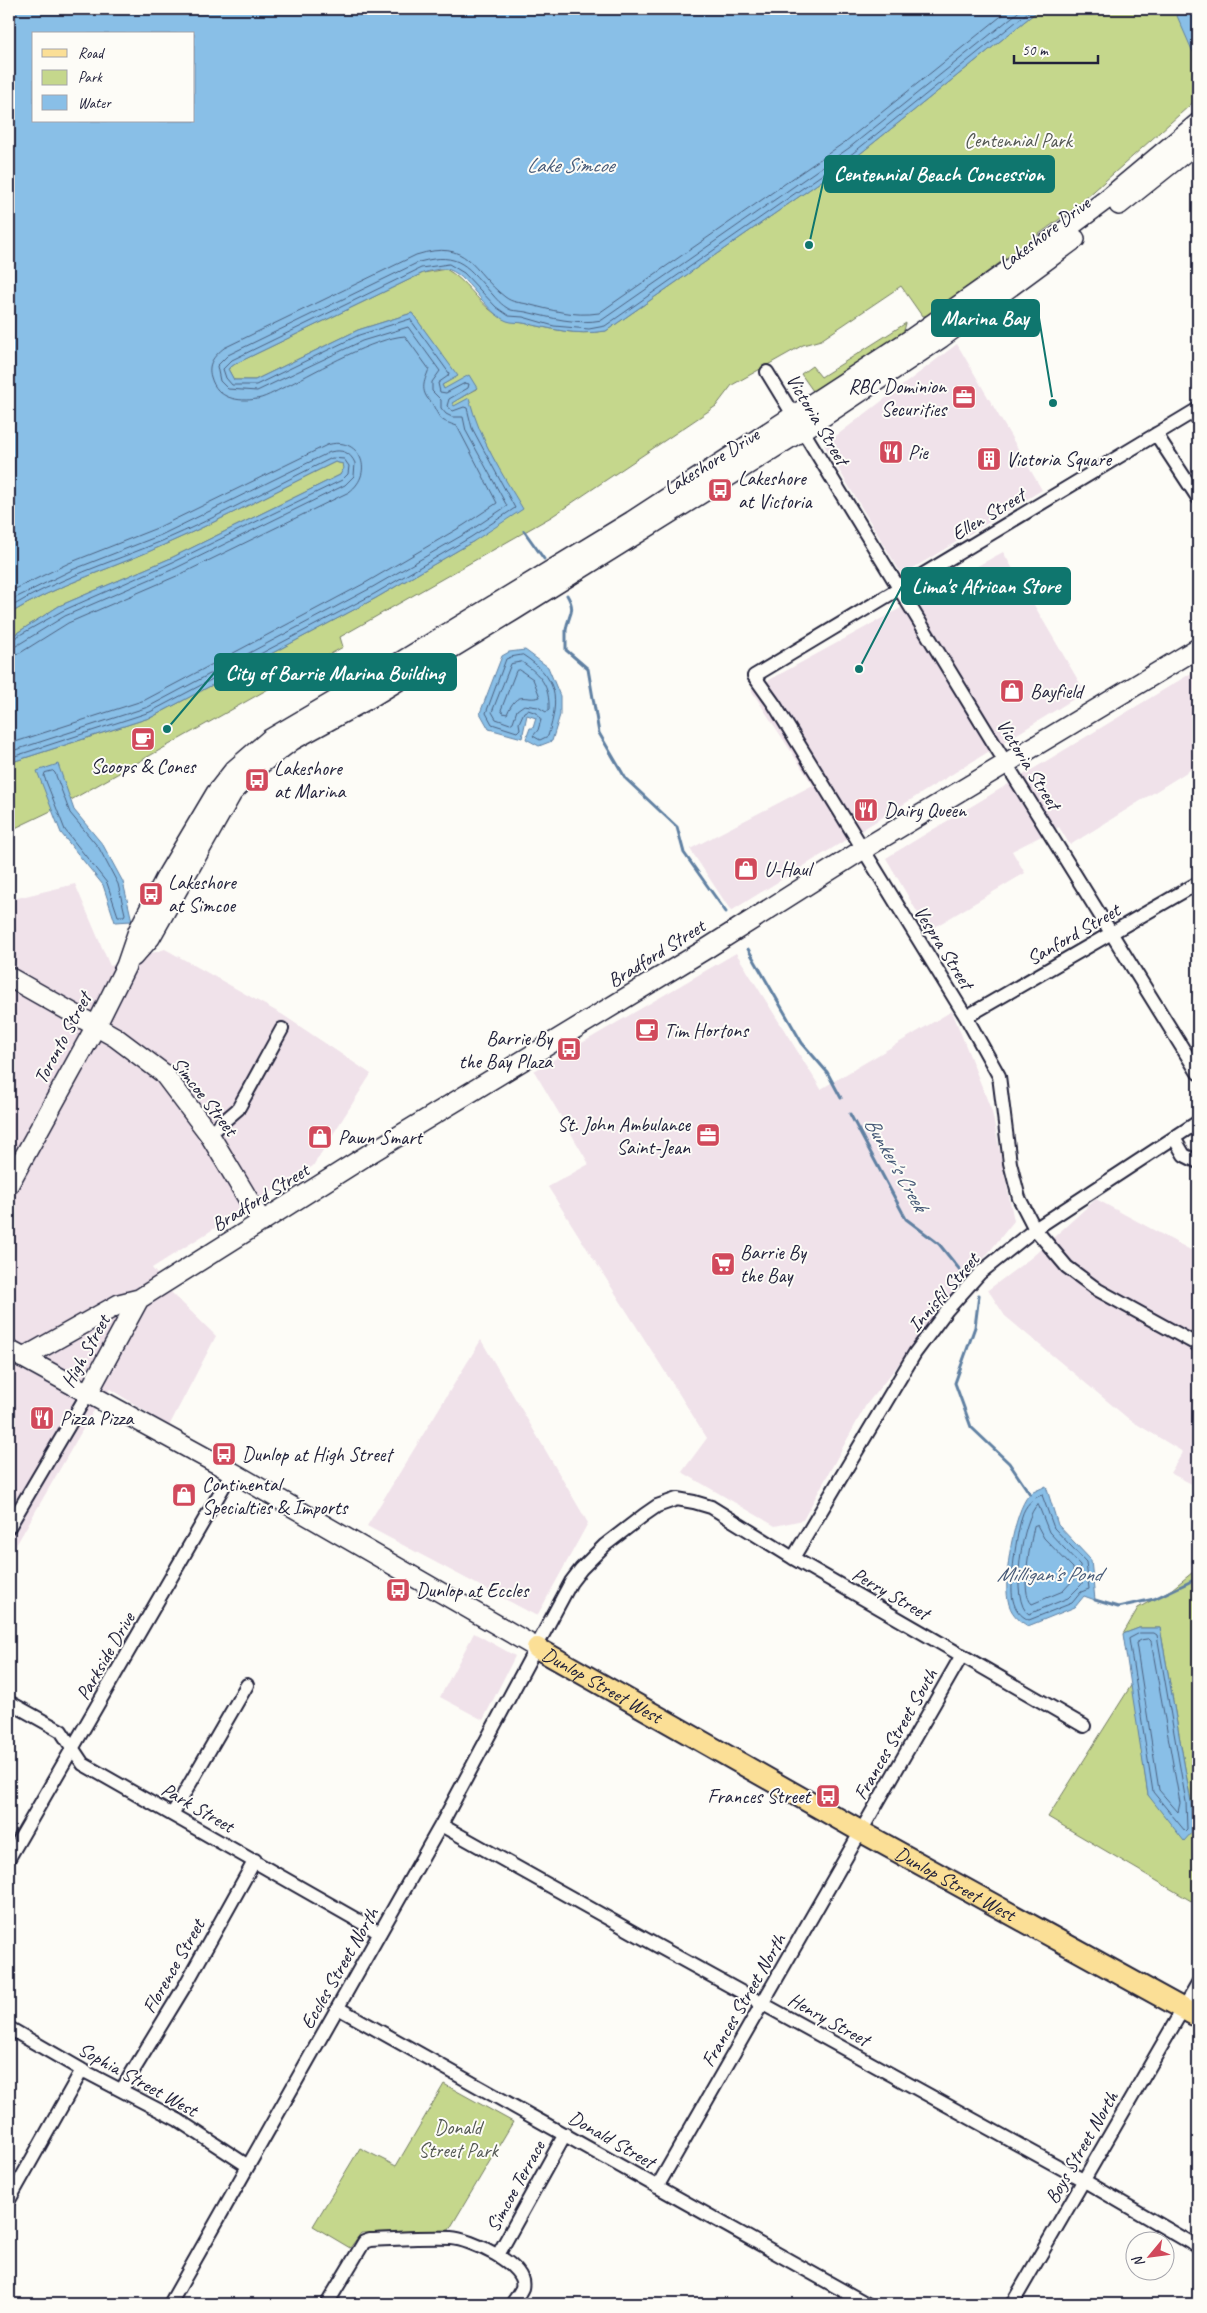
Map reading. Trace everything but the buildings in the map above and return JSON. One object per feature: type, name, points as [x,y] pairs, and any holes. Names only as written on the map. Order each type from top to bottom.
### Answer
[{"type":"main road","points":[[228,787],[270,740],[632,520],[798,423],[1009,272],[1026,257],[1107,199],[1198,123]]},
{"type":"main road","name":"Lakeshore Drive","points":[[228,787],[293,740],[370,698],[514,611],[798,423],[948,332],[1073,241],[1198,142]]},
{"type":"main road","name":"Bradford Street","points":[[140,1299],[393,1139],[706,949],[862,850],[1007,765],[1198,648]]},
{"type":"main road","name":"Toronto Street","points":[[9,1184],[96,1026],[126,966],[150,938],[228,787]]},
{"type":"main road","name":"Simcoe Street","points":[[9,977],[115,1037],[163,1073],[208,1134],[262,1222]]},
{"type":"main road","points":[[16,1354],[119,1304],[140,1299]]},
{"type":"main road","name":"High Street","points":[[88,1393],[140,1299]]},
{"type":"main road","name":"Dunlop Street West","points":[[16,1354],[232,1472],[860,1832],[1191,2013]]},
{"type":"street","name":"Victoria Street","points":[[767,372],[1198,1073]]},
{"type":"street","name":"Ellen Street","points":[[900,590],[1198,408]]},
{"type":"street","points":[[1156,434],[1198,498]]},
{"type":"street","name":"Vespra Street","points":[[900,590],[754,676],[966,1017],[999,1076],[1010,1163],[1019,1198],[1035,1229],[1067,1266],[1098,1290],[1198,1345]]},
{"type":"street","name":"Sanford Street","points":[[966,1017],[1198,883]]},
{"type":"street","points":[[208,1134],[238,1109],[282,1029]]},
{"type":"street","name":"Innisfil Street","points":[[793,1558],[915,1353],[947,1310],[980,1273],[1035,1229],[1198,1122]]},
{"type":"street","points":[[1174,1138],[1184,1155],[1198,1162]]},
{"type":"street","name":"High Street","points":[[9,1527],[88,1393]]},
{"type":"street","name":"Parkside Drive","points":[[9,1858],[232,1472]]},
{"type":"street","name":"Perry Street","points":[[677,1499],[711,1508],[793,1558],[1084,1726]]},
{"type":"street","name":"Eccles Street North","points":[[170,2304],[441,1825],[537,1648],[560,1599],[581,1569],[605,1546],[657,1506],[677,1499]]},
{"type":"street","name":"Frances Street South","points":[[860,1832],[962,1655]]},
{"type":"street","points":[[173,1813],[247,1685]]},
{"type":"street","name":"Park Street","points":[[9,1702],[61,1731],[83,1764],[173,1813],[380,1933]]},
{"type":"street","name":"Henry Street","points":[[441,1825],[1083,2180],[1198,2247]]},
{"type":"street","name":"Frances Street North","points":[[657,2187],[860,1832]]},
{"type":"street","name":"Florence Street","points":[[122,2089],[186,1984],[255,1860]]},
{"type":"street","name":"Boys Street North","points":[[1012,2304],[1083,2180],[1191,2013],[1198,1983]]},
{"type":"street","name":"Donald Street","points":[[338,2008],[866,2304]]},
{"type":"street","name":"Sophia Street West","points":[[9,2028],[82,2070],[122,2089],[178,2120],[248,2166]]},
{"type":"street","points":[[9,2200],[82,2070]]},
{"type":"street","name":"Simcoe Terrace","points":[[498,2255],[565,2134]]},
{"type":"street","name":"Simcoe Terrace","points":[[326,2304],[359,2247],[370,2240],[453,2238],[498,2255],[515,2268],[521,2277],[522,2287],[512,2304]]},
{"type":"shaded area","points":[[957,344],[1042,490],[902,575],[824,445]]},
{"type":"shaded area","points":[[1003,552],[1085,692],[731,911],[690,849],[813,785],[751,690]]},
{"type":"shaded area","points":[[1198,669],[1198,765],[1070,845],[1059,827],[1012,851],[1025,873],[928,931],[886,858]]},
{"type":"shaded area","points":[[75,884],[110,966],[165,949],[283,1015],[371,1074],[313,1166],[152,1268],[171,1292],[216,1336],[169,1426],[110,1389],[91,1415],[11,1554],[9,1553],[9,900]]},
{"type":"shaded area","points":[[736,953],[821,1089],[952,1011],[992,1112],[1014,1221],[866,1405],[803,1520],[775,1526],[682,1472],[707,1438],[548,1187],[589,1164],[534,1071]]},
{"type":"shaded area","points":[[1096,1199],[1198,1254],[1198,1487],[1170,1473],[1183,1452],[1130,1420],[1005,1316],[988,1290],[1032,1257]]},
{"type":"shaded area","points":[[481,1340],[588,1523],[537,1616],[367,1526]]},
{"type":"shaded area","points":[[474,1633],[515,1656],[483,1720],[440,1697]]},
{"type":"green space","name":"Centennial Park","points":[[1040,9],[1198,9],[1198,98],[1076,207],[964,289],[951,303],[940,311],[922,316],[901,286],[821,340],[803,345],[732,385],[716,406],[551,517],[340,637],[343,647],[55,809],[9,831],[9,763],[152,717],[376,598],[474,541],[496,464],[476,425],[469,399],[453,407],[451,403],[477,389],[444,389],[442,385],[457,376],[412,313],[358,330],[255,380],[234,380],[228,369],[423,273],[446,269],[460,279],[488,308],[505,319],[564,331],[584,333],[606,331],[856,157]]},
{"type":"green space","points":[[906,323],[903,335],[813,391],[801,374],[812,366],[821,377]]},
{"type":"green space","points":[[335,462],[343,464],[345,468],[340,475],[171,558],[59,606],[9,638],[9,614],[28,603],[66,585],[146,553]]},
{"type":"green space","points":[[1198,1568],[1198,1905],[1048,1817],[1132,1684],[1148,1795],[1192,1832],[1191,1802],[1160,1628],[1139,1628],[1123,1634],[1138,1608],[1172,1589]]},
{"type":"green space","name":"Donald Street Park","points":[[444,2084],[513,2122],[449,2230],[361,2233],[350,2248],[313,2226],[360,2148],[396,2166]]},
{"type":"water","name":"Lake Simcoe","points":[[9,9],[1040,9],[856,157],[606,331],[574,332],[507,321],[491,310],[461,277],[454,272],[441,269],[423,273],[228,369],[234,380],[255,380],[358,330],[412,313],[458,376],[442,385],[444,389],[469,375],[477,388],[452,403],[454,406],[469,398],[485,442],[523,509],[474,541],[376,598],[152,717],[9,763],[9,638],[59,606],[171,558],[340,475],[344,468],[343,464],[335,462],[146,553],[66,585],[9,614]]},
{"type":"water","points":[[1174,9],[1198,9],[1198,58],[1192,50]]},
{"type":"water","points":[[525,650],[548,667],[560,696],[560,715],[552,741],[539,746],[526,739],[530,728],[533,728],[536,718],[527,715],[522,738],[489,729],[480,713],[502,656],[509,652]]},
{"type":"water","points":[[58,764],[74,810],[103,845],[123,882],[132,921],[115,922],[103,885],[61,833],[37,771]]},
{"type":"water","name":"Milligan's Pond","points":[[1046,1486],[1058,1525],[1091,1560],[1095,1600],[1084,1596],[1075,1607],[1028,1626],[1015,1616],[1009,1605],[1007,1590],[1008,1562],[1014,1530],[1024,1503],[1029,1495]]},
{"type":"water","points":[[1139,1628],[1160,1628],[1191,1802],[1192,1832],[1184,1841],[1148,1795],[1123,1634]]},
{"type":"waterway","name":"Bunker's Creek","points":[[524,531],[544,559]]},
{"type":"waterway","name":"Bunker's Creek","points":[[567,595],[572,609],[566,630],[566,650],[588,669],[599,733],[626,779],[677,827],[684,853],[726,912]]},
{"type":"waterway","name":"Bunker's Creek","points":[[748,949],[802,1043],[827,1072],[841,1098]]},
{"type":"waterway","name":"Bunker's Creek","points":[[850,1114],[906,1219],[939,1244],[960,1270]]},
{"type":"waterway","name":"Bunker's Creek","points":[[979,1295],[975,1327],[955,1383],[971,1427],[1009,1463],[1030,1494]]},
{"type":"waterway","points":[[1095,1600],[1118,1607],[1154,1599],[1198,1578]]},
{"type":"place","name":"Centennial Beach Concession","points":[[809,245]]},
{"type":"place","name":"RBC Dominion Securities","points":[[964,397]]},
{"type":"place","name":"Marina Bay","points":[[1053,403]]},
{"type":"place","name":"Pie","points":[[891,452]]},
{"type":"place","name":"Victoria Square","points":[[989,459]]},
{"type":"place","name":"Lakeshore at Victoria","points":[[720,490]]},
{"type":"place","name":"Lima's African Store","points":[[859,669]]},
{"type":"place","name":"Bayfield","points":[[1012,691]]},
{"type":"place","name":"City of Barrie Marina Building","points":[[167,729]]},
{"type":"place","name":"Scoops & Cones","points":[[143,739]]},
{"type":"place","name":"Lakeshore at Marina","points":[[257,780]]},
{"type":"place","name":"Dairy Queen","points":[[866,810]]},
{"type":"place","name":"U-Haul","points":[[746,869]]},
{"type":"place","name":"Lakeshore at Simcoe","points":[[151,894]]},
{"type":"place","name":"Tim Hortons","points":[[647,1030]]},
{"type":"place","name":"Barrie By the Bay Plaza","points":[[569,1049]]},
{"type":"place","name":"St. John Ambulance Saint-Jean","points":[[708,1135]]},
{"type":"place","name":"Pawn Smart","points":[[320,1137]]},
{"type":"place","name":"Barrie By the Bay","points":[[723,1264]]},
{"type":"place","name":"Pizza Pizza","points":[[42,1418]]},
{"type":"place","name":"Dunlop at High Street","points":[[224,1454]]},
{"type":"place","name":"Continental Specialties & Imports","points":[[184,1495]]},
{"type":"place","name":"Dunlop at Eccles","points":[[398,1590]]},
{"type":"place","name":"Frances Street","points":[[828,1796]]}]
